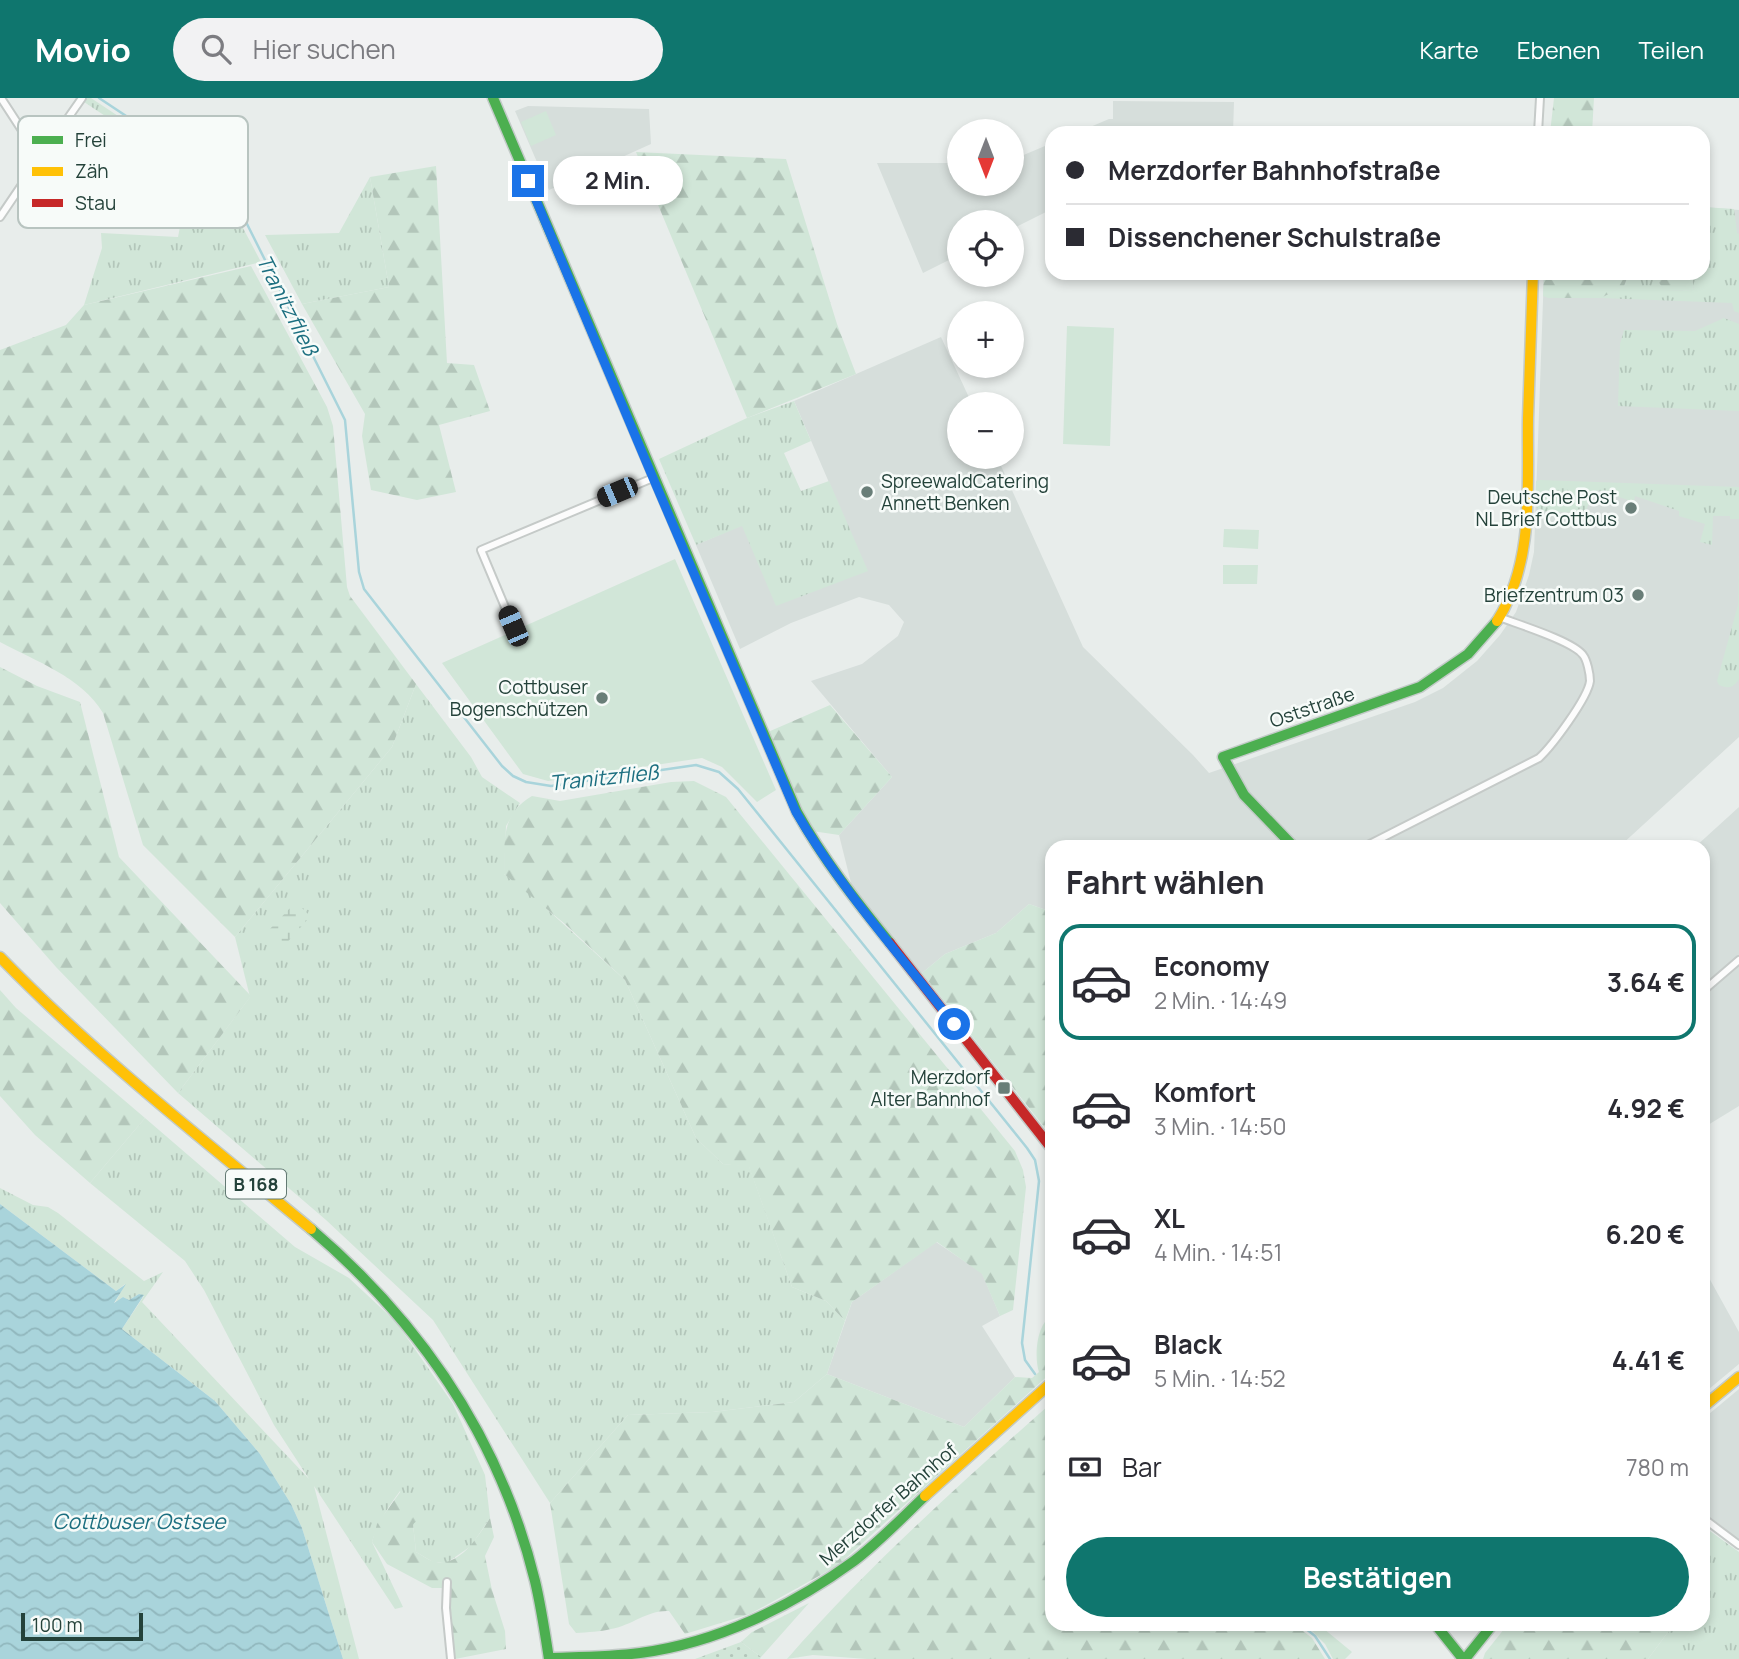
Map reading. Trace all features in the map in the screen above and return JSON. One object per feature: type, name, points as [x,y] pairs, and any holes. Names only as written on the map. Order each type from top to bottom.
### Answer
[{"type":"street","points":[[1,98],[18,124]]},
{"type":"street","points":[[69,116],[82,98]]},
{"type":"street","points":[[493,98],[796,812],[875,924],[1045,1140]]},
{"type":"street","points":[[1538,126],[1540,98]]},
{"type":"street","points":[[0,217],[18,190]]},
{"type":"street","name":"Oststraße","points":[[1287,840],[1237,785],[1223,757],[1420,687],[1442,675],[1462,658],[1505,609],[1524,542],[1533,280]]},
{"type":"street","points":[[513,626],[481,550],[653,478]]},
{"type":"street","points":[[1378,840],[1539,758],[1549,749],[1584,697],[1590,682],[1584,655],[1572,645],[1499,617]]},
{"type":"street","name":"B 168","points":[[0,957],[86,1043],[310,1226],[397,1311],[427,1349],[459,1397],[491,1458],[509,1501],[532,1572],[547,1659]]},
{"type":"street","points":[[1710,985],[1739,960]]},
{"type":"street","points":[[1710,1401],[1739,1377]]},
{"type":"street","name":"Merzdorfer Bahnhof","points":[[547,1659],[604,1658],[675,1645],[734,1628],[785,1606],[821,1585],[856,1559],[1045,1388]]},
{"type":"street","points":[[1710,1523],[1739,1545]]},
{"type":"street","points":[[447,1582],[446,1608],[451,1659]]},
{"type":"street","points":[[1441,1631],[1464,1659],[1487,1631]]},
{"type":"shaded area","points":[[1113,101],[1234,102],[1233,126],[1092,126],[1113,119]]},
{"type":"shaded area","points":[[528,106],[649,109],[651,144],[549,190],[515,111]]},
{"type":"shaded area","points":[[1045,146],[1045,212],[1024,223],[1024,210],[947,210],[947,261],[923,273],[877,163],[947,163],[947,196],[1024,196],[1024,155]]},
{"type":"shaded area","points":[[1710,208],[1739,210],[1739,737],[1627,840],[1045,840],[1045,910],[1029,904],[996,933],[945,954],[922,973],[853,891],[839,835],[892,777],[811,681],[862,664],[898,636],[904,622],[889,605],[859,597],[791,623],[740,649],[696,545],[742,525],[867,571],[794,401],[941,337],[947,350],[947,378],[960,378],[966,392],[947,392],[947,469],[1002,469],[1083,647],[1209,773],[1415,702],[1443,688],[1477,661],[1500,635],[1516,612],[1534,552],[1544,280],[1710,280]]},
{"type":"shaded area","points":[[1739,807],[1739,1106],[1710,1124],[1710,840],[1703,840]]},
{"type":"shaded area","points":[[936,1242],[982,1273],[1000,1316],[982,1326],[1015,1377],[964,1427],[827,1374],[852,1302]]},
{"type":"shaded area","points":[[1710,1280],[1739,1332],[1739,1364],[1710,1388]]},
{"type":"shaded area","points":[[1739,1389],[1739,1541],[1710,1519],[1710,1413]]},
{"type":"green space","points":[[78,98],[91,98],[118,116],[105,116]]},
{"type":"green space","points":[[1554,98],[1594,98],[1592,126],[1551,126]]},
{"type":"green space","points":[[546,111],[556,135],[531,146],[521,122]]},
{"type":"green space","points":[[636,152],[786,159],[837,324],[856,374],[747,418]]},
{"type":"green space","points":[[436,166],[447,363],[474,365],[490,411],[439,425],[456,492],[417,500],[371,490],[362,436],[365,414],[302,304],[389,287],[370,177]]},
{"type":"green space","points":[[370,177],[389,287],[302,304],[265,235],[339,233]]},
{"type":"green space","points":[[1710,207],[1734,209],[1739,234],[1739,313],[1734,311],[1732,303],[1601,298],[1624,286],[1626,280],[1657,280],[1665,291],[1694,290],[1692,280],[1710,280]]},
{"type":"green space","points":[[180,228],[243,228],[261,262],[84,305],[102,248],[101,233],[178,237]]},
{"type":"green space","points":[[251,266],[327,407],[333,426],[350,596],[416,684],[392,747],[235,937],[143,845],[103,713],[94,700],[57,671],[0,642],[0,350],[66,325],[84,305]]},
{"type":"green space","points":[[1544,280],[1626,280],[1624,286],[1601,298],[1543,296]]},
{"type":"green space","points":[[1657,280],[1692,280],[1694,290],[1665,291]]},
{"type":"green space","points":[[1724,318],[1739,324],[1739,411],[1618,406],[1620,344],[1624,330],[1695,331]]},
{"type":"green space","points":[[1067,326],[1114,328],[1110,446],[1063,444]]},
{"type":"green space","points":[[794,401],[811,441],[784,453],[801,491],[829,481],[868,571],[776,606],[742,526],[696,545],[659,459],[747,418]]},
{"type":"green space","points":[[1536,481],[1739,487],[1739,519],[1713,516],[1712,545],[1700,542],[1705,524],[1679,516],[1679,511],[1635,496],[1634,502],[1598,490],[1595,497],[1592,496],[1585,513],[1541,511],[1535,506]]},
{"type":"green space","points":[[1224,529],[1259,530],[1258,549],[1223,547]]},
{"type":"green space","points":[[1739,553],[1739,679],[1733,686],[1726,687],[1719,685],[1717,681],[1738,605]]},
{"type":"green space","name":"Cottbuser Bogenschützen","points":[[675,559],[776,790],[757,802],[722,767],[702,758],[548,781],[523,774],[442,663]]},
{"type":"green space","points":[[1223,565],[1258,565],[1257,584],[1223,584]]},
{"type":"green space","points":[[0,667],[37,686],[80,702],[119,857],[251,996],[178,1093],[56,967],[0,903]]},
{"type":"green space","points":[[416,684],[471,757],[482,777],[520,803],[506,826],[504,874],[527,891],[625,980],[696,1138],[723,1164],[749,1166],[792,1287],[826,1301],[845,1321],[827,1374],[794,1402],[712,1412],[628,1415],[550,1503],[433,1320],[326,1220],[178,1093],[250,997],[235,937],[392,747]]},
{"type":"green space","points":[[830,705],[892,777],[839,835],[812,831],[768,732]]},
{"type":"green space","points":[[694,781],[726,797],[1015,1151],[1026,1187],[1013,1310],[1000,1316],[982,1274],[937,1242],[852,1302],[845,1321],[826,1301],[792,1287],[749,1167],[723,1164],[696,1138],[625,980],[565,924],[504,874],[505,840],[509,820],[522,803],[532,796],[560,801],[671,782]]},
{"type":"green space","points":[[1029,904],[1045,910],[1045,1128],[922,973],[945,954],[996,933]]},
{"type":"green space","points":[[293,905],[300,906],[308,914],[308,919],[283,947],[267,932]]},
{"type":"green space","points":[[0,990],[16,1008],[145,1118],[90,1183],[35,1135],[0,1096]]},
{"type":"green space","points":[[145,1118],[295,1247],[349,1278],[396,1322],[453,1404],[485,1475],[490,1518],[471,1546],[448,1562],[433,1562],[416,1552],[413,1524],[400,1491],[391,1503],[372,1542],[403,1607],[395,1609],[314,1486],[359,1659],[343,1659],[302,1528],[291,1504],[260,1454],[215,1401],[122,1329],[144,1296],[139,1294],[129,1300],[123,1297],[115,1303],[125,1284],[116,1291],[0,1204],[0,1188],[33,1205],[48,1207],[58,1213],[144,1281],[163,1272],[142,1302],[309,1479],[274,1425],[204,1290],[185,1261],[90,1183]]},
{"type":"green space","points":[[1045,1322],[1045,1378],[837,1566],[750,1614],[685,1634],[669,1611],[661,1611],[619,1627],[598,1631],[576,1633],[569,1624],[550,1503],[628,1415],[712,1412],[794,1402],[827,1374],[964,1427],[1015,1377],[1032,1378],[1039,1372],[1038,1337]]},
{"type":"green space","points":[[1045,1409],[1045,1631],[1303,1631],[1312,1638],[1325,1659],[867,1659],[813,1655],[787,1659],[849,1592],[947,1497]]},
{"type":"green space","points":[[401,1491],[419,1506],[422,1517],[413,1524],[416,1552],[433,1561],[445,1562],[461,1555],[490,1518],[494,1537],[485,1556],[505,1631],[506,1649],[455,1659],[449,1588],[432,1588],[387,1564],[372,1542],[377,1524]]},
{"type":"green space","points":[[1710,1531],[1739,1552],[1739,1659],[1648,1659],[1669,1631],[1710,1631]]},
{"type":"green space","points":[[809,1603],[761,1657],[741,1642],[752,1632]]},
{"type":"green space","points":[[1312,1631],[1326,1631],[1352,1652],[1345,1659],[1333,1659],[1325,1644]]},
{"type":"green space","points":[[1502,1631],[1669,1631],[1648,1659],[1483,1659]]},
{"type":"green space","points":[[741,1642],[761,1657],[760,1659],[695,1659]]},
{"type":"water","name":"Cottbuser Ostsee","points":[[0,1204],[116,1291],[126,1284],[114,1303],[123,1297],[129,1300],[139,1294],[144,1295],[122,1329],[215,1401],[260,1454],[291,1504],[302,1528],[343,1659],[0,1659]]},
{"type":"waterway","name":"Tranitzfließ","points":[[99,98],[126,116]]},
{"type":"waterway","name":"Tranitzfließ","points":[[248,226],[345,420],[359,572],[364,589],[502,766],[513,776],[526,782],[551,786],[696,765],[719,772],[738,789],[1027,1148],[1035,1160],[1039,1181],[1022,1343],[1025,1360],[1035,1374]]},
{"type":"waterway","name":"Tranitzfließ","points":[[1309,1631],[1330,1659]]},
{"type":"traffic: fast","points":[[493,98],[797,812],[829,863],[890,943]]},
{"type":"traffic: fast","points":[[1287,840],[1244,795],[1223,757],[1420,687],[1468,654],[1497,621]]},
{"type":"traffic: fast","points":[[311,1229],[351,1265],[421,1344],[478,1432],[501,1479],[520,1529],[537,1590],[549,1659]]},
{"type":"traffic: fast","points":[[549,1658],[617,1655],[669,1648],[697,1641],[753,1620],[805,1593],[854,1561],[925,1496]]},
{"type":"traffic: fast","points":[[1441,1631],[1463,1659]]},
{"type":"traffic: fast","points":[[1465,1659],[1487,1631]]},
{"type":"traffic: slow","points":[[1497,621],[1518,574],[1526,522],[1533,280]]},
{"type":"traffic: slow","points":[[0,957],[113,1064],[311,1229]]},
{"type":"traffic: slow","points":[[1710,1401],[1739,1377]]},
{"type":"traffic: slow","points":[[925,1496],[1045,1388]]},
{"type":"traffic: jam","points":[[890,943],[1045,1140]]},
{"type":"place","name":"SpreewaldCatering Annett Benken","points":[[867,492]]},
{"type":"place","name":"Deutsche Post NL Brief Cottbus","points":[[1631,508]]},
{"type":"place","name":"Briefzentrum 03","points":[[1638,595]]},
{"type":"place","name":"Cottbuser Bogenschützen","points":[[602,698]]},
{"type":"place","name":"Merzdorf Alter Bahnhof","points":[[1004,1088]]},
{"type":"route","points":[[528,181],[796,812],[856,901],[954,1024]]}]
